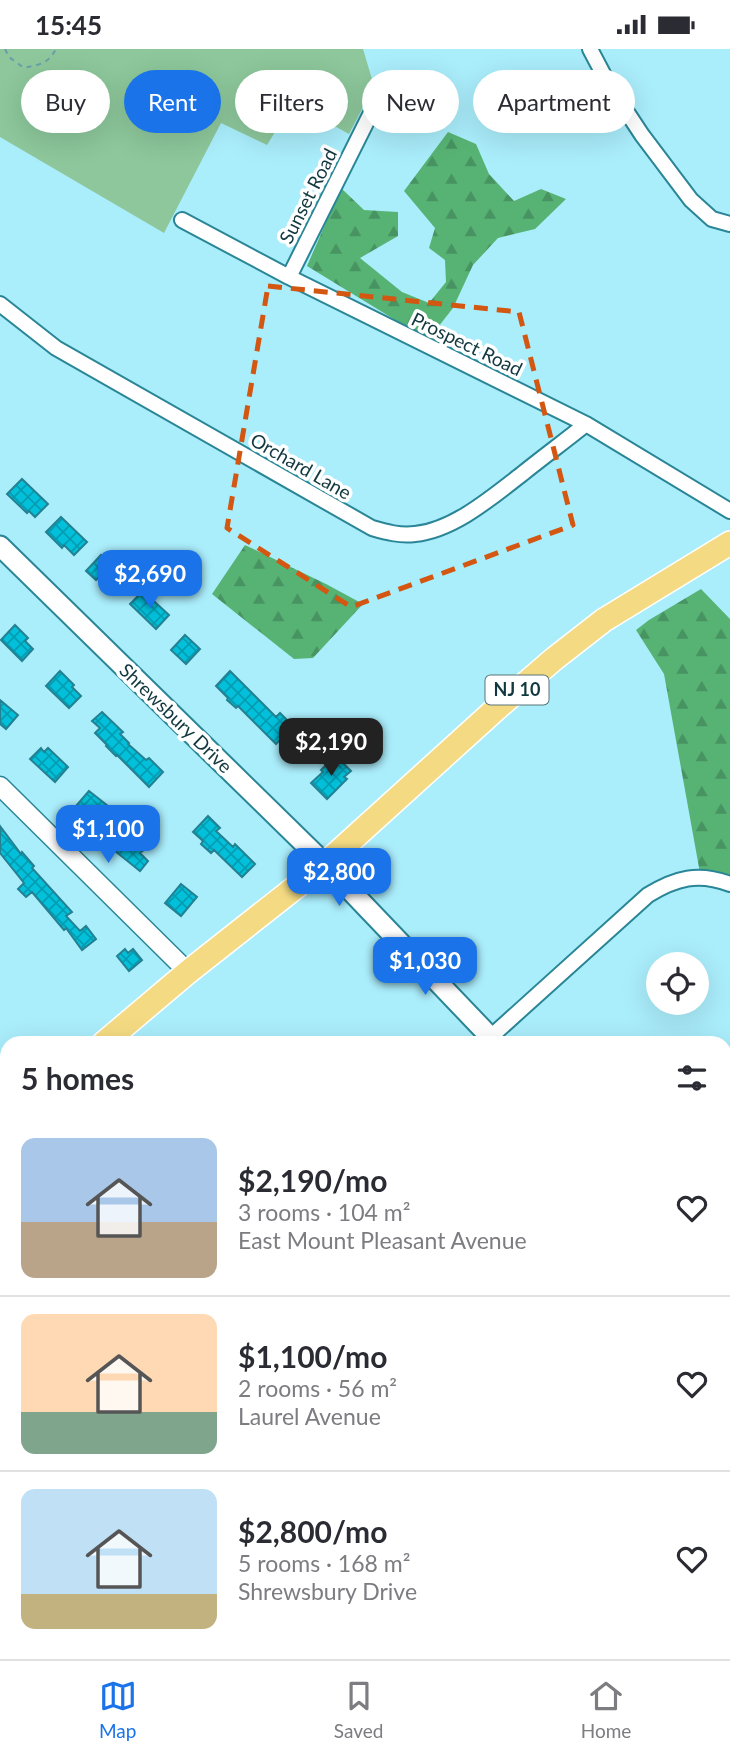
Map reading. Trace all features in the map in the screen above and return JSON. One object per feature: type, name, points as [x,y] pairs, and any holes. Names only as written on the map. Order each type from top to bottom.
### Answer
[{"type":"main road","name":"NJ 10","points":[[112,1036],[188,972],[325,864],[554,659],[604,620],[730,543]]},
{"type":"main road","name":"Shrewsbury Drive","points":[[0,546],[325,864],[485,1036]]},
{"type":"street","points":[[590,49],[609,85],[642,135],[691,200],[712,219],[730,224]]},
{"type":"street","name":"Sunset Road","points":[[289,277],[362,131]]},
{"type":"street","name":"Prospect Road","points":[[182,221],[586,424],[730,511]]},
{"type":"street","name":"Orchard Lane","points":[[0,304],[56,348],[372,529],[394,534],[428,532],[480,506],[586,424]]},
{"type":"street","points":[[0,786],[188,972]]},
{"type":"street","points":[[495,1036],[648,895],[684,878],[718,879],[730,884]]},
{"type":"path","points":[[5,49],[9,57],[23,68],[45,63],[55,49]]},
{"type":"highlighted area","points":[[268,286],[519,312],[573,525],[351,607],[227,528]]},
{"type":"green space","points":[[0,49],[363,49],[369,70],[362,70],[362,109],[349,134],[348,70],[235,70],[235,130],[221,123],[221,70],[124,70],[124,133],[216,133],[164,233],[0,137]]},
{"type":"green space","points":[[242,133],[274,133],[267,145]]},
{"type":"green space","points":[[447,133],[450,133],[476,144],[489,174],[514,201],[541,189],[566,199],[535,229],[498,238],[473,265],[453,308],[428,340],[307,266],[341,188],[364,210],[398,212],[398,236],[360,258],[402,292],[429,303],[446,282],[445,260],[429,248],[435,228],[404,191]]},
{"type":"green space","points":[[245,545],[363,604],[313,658],[294,659],[212,594]]},
{"type":"green space","points":[[701,589],[730,619],[730,881],[700,873],[664,674],[636,630]]},
{"type":"building","points":[[22,479],[48,504],[35,517],[7,494]]},
{"type":"building","points":[[61,517],[87,542],[74,555],[64,545],[62,548],[46,532]]},
{"type":"building","points":[[101,555],[128,579],[116,593],[99,577],[96,580],[86,571]]},
{"type":"building","points":[[143,591],[169,615],[156,629],[130,604]]},
{"type":"building","points":[[15,625],[28,638],[25,641],[33,649],[22,661],[1,640]]},
{"type":"building","points":[[185,635],[200,649],[186,664],[171,650]]},
{"type":"building","points":[[60,671],[81,696],[69,708],[46,686]]},
{"type":"building","points":[[230,671],[276,717],[280,713],[293,726],[276,744],[238,706],[236,708],[227,700],[216,686]]},
{"type":"building","points":[[0,700],[18,715],[6,729],[0,724]]},
{"type":"building","points":[[102,712],[123,732],[120,734],[128,744],[146,760],[149,758],[163,772],[149,787],[95,733],[100,728],[92,721]]},
{"type":"building","points":[[41,748],[44,752],[48,748],[68,767],[55,782],[30,759]]},
{"type":"building","points":[[339,759],[351,771],[344,777],[347,779],[327,799],[311,783],[330,761],[334,764]]},
{"type":"building","points":[[89,791],[113,810],[100,825],[76,806]]},
{"type":"building","points":[[208,816],[220,828],[216,831],[233,847],[235,844],[255,864],[242,877],[214,850],[211,853],[201,844],[203,841],[193,832]]},
{"type":"building","points":[[0,826],[21,854],[22,852],[34,866],[32,868],[72,912],[66,916],[80,931],[86,926],[96,939],[82,950],[66,928],[64,930],[32,892],[26,897],[18,889],[24,883],[0,853]]},
{"type":"building","points":[[125,831],[144,850],[140,853],[148,861],[140,871],[110,847]]},
{"type":"building","points":[[181,884],[197,897],[181,916],[165,903]]},
{"type":"building","points":[[125,949],[128,953],[133,949],[142,960],[129,971],[117,956]]}]
